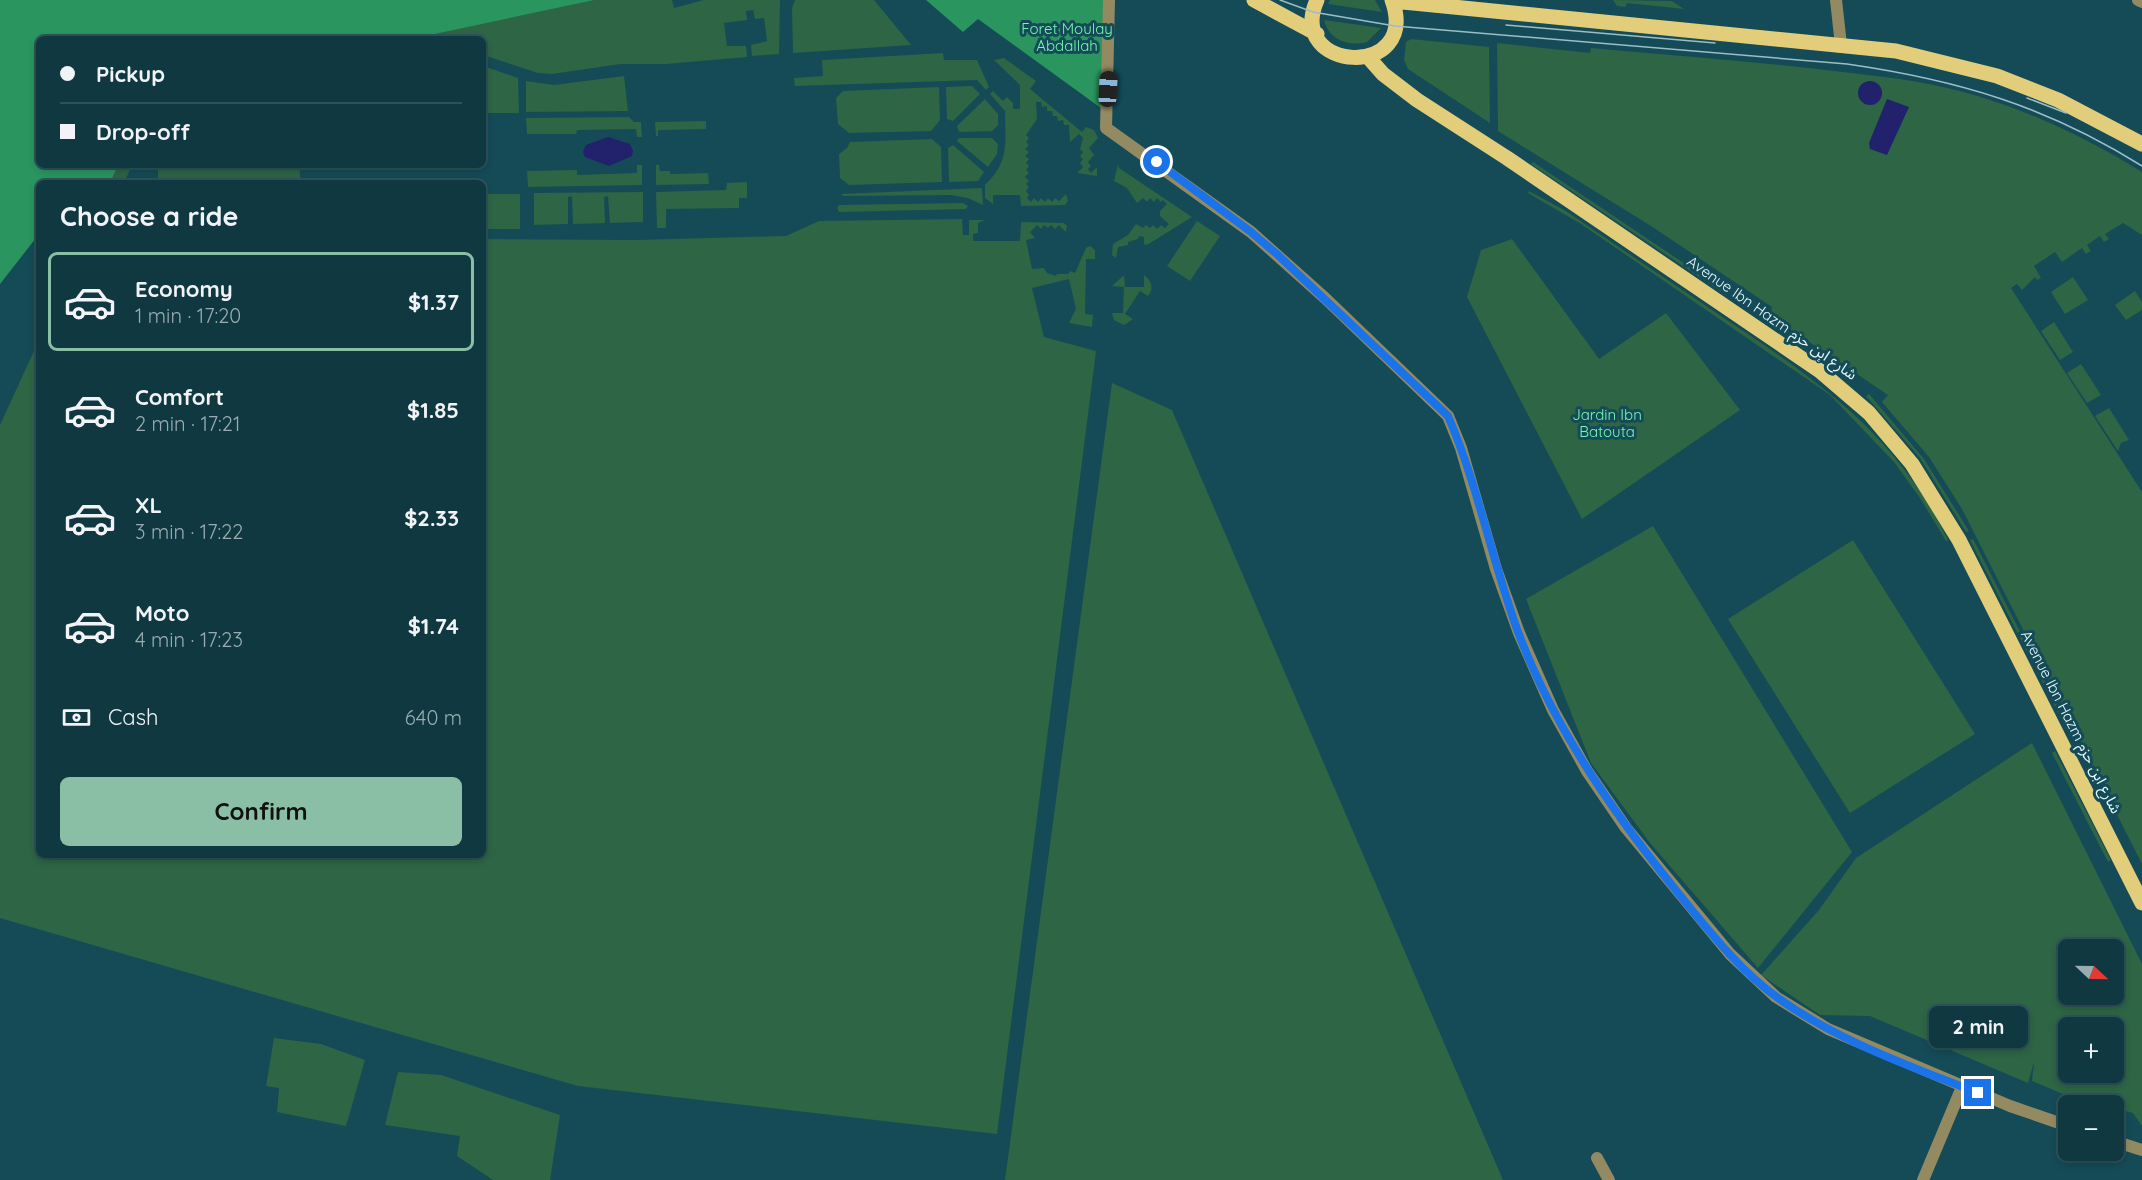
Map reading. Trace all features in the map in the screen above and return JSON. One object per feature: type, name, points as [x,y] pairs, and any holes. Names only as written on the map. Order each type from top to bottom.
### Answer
[{"type":"main road","points":[[1254,0],[1317,34]]},
{"type":"main road","points":[[1317,0],[1313,12],[1317,34],[1327,49],[1342,57],[1368,57],[1383,48],[1393,34],[1396,18],[1393,1],[1841,45],[1919,56],[1998,76],[2058,100],[2142,144]]},
{"type":"main road","name":"Avenue Ibn Hazm شارع ابن حزم","points":[[1368,57],[1408,94],[1507,158],[1820,371],[1869,413],[1912,464],[1959,540],[2142,903]]},
{"type":"street","points":[[1109,0],[1106,128],[1251,232],[1333,306],[1448,416],[1461,448],[1496,569],[1519,633],[1553,710],[1587,771],[1626,828],[1722,945],[1776,997],[1814,1022],[1962,1087],[2058,1122]]},
{"type":"street","points":[[1836,0],[1841,45]]},
{"type":"street","points":[[1923,1180],[1962,1087]]},
{"type":"street","points":[[2124,1144],[2141,1149]]},
{"type":"street","points":[[1597,1158],[1610,1180]]},
{"type":"green space","points":[[0,0],[672,0],[674,8],[704,0],[780,0],[779,54],[752,56],[751,45],[767,41],[764,18],[755,19],[753,10],[746,11],[747,20],[724,23],[727,46],[746,46],[747,57],[666,64],[620,64],[552,74],[538,73],[486,56],[486,36],[36,36],[36,168],[131,168],[125,180],[36,180],[36,238],[0,284]]},
{"type":"green space","points":[[0,0],[594,0],[425,36],[36,36],[36,168],[117,168],[111,180],[36,180],[36,238],[0,284]]},
{"type":"green space","points":[[795,0],[874,0],[911,45],[793,53],[792,8]]},
{"type":"green space","name":"Foret Moulay Abdallah","points":[[926,0],[1103,0],[1105,111],[978,19],[963,32]]},
{"type":"green space","points":[[1330,0],[1375,0],[1382,12],[1328,4]]},
{"type":"green space","points":[[1613,0],[1672,1],[1684,9],[1627,3],[1625,7],[1617,6]]},
{"type":"green space","points":[[1324,20],[1381,28],[1367,42],[1346,43],[1330,33]]},
{"type":"green space","points":[[1411,39],[1489,47],[1490,123],[1408,69],[1404,60],[1406,42]]},
{"type":"green space","points":[[1497,43],[1590,53],[1591,48],[1738,61],[1870,75],[1929,84],[1995,102],[2046,121],[2142,172],[2142,235],[2123,223],[2105,234],[2109,239],[2104,242],[2100,236],[2087,245],[2091,251],[2086,254],[2082,248],[2062,262],[2055,252],[2034,266],[2041,278],[2037,280],[2035,277],[2022,290],[2017,284],[2011,288],[2142,492],[2142,864],[1962,509],[1929,457],[1882,402],[1888,395],[1778,321],[1771,313],[1772,307],[1651,226],[1498,131]]},
{"type":"green space","points":[[943,53],[944,60],[977,60],[989,87],[986,90],[977,80],[795,86],[794,78],[823,76],[822,60]]},
{"type":"green space","points":[[1004,58],[1036,81],[1030,89],[1082,132],[1086,127],[1094,130],[1098,138],[1089,148],[1094,155],[1088,162],[1091,166],[1088,169],[1091,173],[1097,167],[1097,176],[1077,173],[1083,167],[1080,163],[1083,159],[1080,156],[1083,152],[1080,149],[1083,138],[1079,134],[1070,142],[1069,125],[1064,125],[1063,120],[1058,121],[1052,111],[1047,111],[1047,106],[1042,107],[1041,102],[1036,102],[1037,119],[1026,135],[1029,138],[1026,142],[1029,145],[1025,149],[1029,152],[1025,156],[1029,159],[1026,163],[1029,166],[1026,170],[1029,173],[1025,177],[1029,181],[1026,184],[1029,187],[1026,191],[1029,195],[1027,198],[1031,202],[1034,198],[1038,202],[1041,198],[1045,202],[1048,198],[1052,202],[1055,198],[1059,201],[1066,194],[1068,201],[1065,205],[1021,206],[1020,195],[993,195],[993,204],[985,198],[985,185],[999,168],[1005,142],[1005,111],[990,94],[993,91],[1003,101],[1007,97],[1013,103],[1013,109],[1020,109],[1020,85],[994,60]]},
{"type":"green space","points":[[486,67],[518,78],[519,113],[486,113]]},
{"type":"green space","points":[[624,76],[628,111],[526,112],[526,81],[554,85]]},
{"type":"green space","points":[[972,86],[980,94],[953,121],[947,119],[946,87]]},
{"type":"green space","points":[[939,87],[940,120],[931,131],[849,133],[838,124],[836,98],[843,91]]},
{"type":"green space","points":[[985,99],[998,114],[998,125],[992,131],[959,132],[957,126]]},
{"type":"green space","points":[[629,117],[634,122],[641,122],[642,137],[637,137],[636,129],[577,130],[576,134],[527,134],[526,118]]},
{"type":"green space","points":[[706,121],[706,129],[658,130],[658,136],[656,136],[655,122]]},
{"type":"green space","points":[[959,138],[992,138],[998,144],[997,154],[988,167],[957,141]]},
{"type":"green space","points":[[932,139],[941,147],[942,182],[849,185],[840,178],[839,154],[847,148],[850,142]]},
{"type":"green space","points":[[953,145],[984,172],[978,181],[949,182],[948,148]]},
{"type":"green space","points":[[1533,162],[1724,290],[1723,293],[1531,164]]},
{"type":"green space","points":[[1118,164],[1119,168],[1192,217],[1147,245],[1144,244],[1144,237],[1139,236],[1138,239],[1128,242],[1128,245],[1118,247],[1116,258],[1112,255],[1113,244],[1128,235],[1136,224],[1143,228],[1146,225],[1150,228],[1153,225],[1157,229],[1161,225],[1165,228],[1169,224],[1160,216],[1160,211],[1167,204],[1163,200],[1161,202],[1157,198],[1154,202],[1150,198],[1147,202],[1143,198],[1137,203],[1127,188],[1114,181]]},
{"type":"green space","points":[[637,165],[642,165],[642,185],[528,187],[527,171],[577,170],[577,175],[637,173]]},
{"type":"green space","points":[[656,165],[659,165],[660,171],[670,171],[670,174],[708,173],[709,184],[656,185]]},
{"type":"green space","points":[[158,168],[299,168],[301,180],[158,180]]},
{"type":"green space","points":[[464,178],[464,180],[349,180]]},
{"type":"green space","points":[[747,182],[747,198],[739,198],[739,208],[666,209],[666,228],[657,228],[656,192],[726,190],[727,183]]},
{"type":"green space","points":[[982,188],[983,205],[968,198],[951,195],[843,196],[841,194]]},
{"type":"green space","points":[[1529,191],[1566,211],[1790,363],[1821,387],[1851,412],[1904,468],[1927,502],[1948,540],[1946,541],[1920,498],[1894,462],[1830,395],[1581,224],[1528,193]]},
{"type":"green space","points":[[643,192],[643,222],[610,223],[608,196],[604,197],[605,223],[573,224],[572,196],[568,197],[568,224],[534,225],[534,193]]},
{"type":"green space","points":[[486,194],[520,194],[520,229],[486,229]]},
{"type":"green space","points":[[963,203],[968,206],[966,209],[839,212],[837,208],[839,205]]},
{"type":"green space","points":[[962,219],[963,235],[969,235],[969,220],[985,220],[978,223],[978,233],[973,234],[973,241],[1020,241],[1021,222],[1064,223],[1067,226],[1066,232],[1059,225],[1055,229],[1051,225],[1048,228],[1044,225],[1041,229],[1037,225],[1030,232],[1035,238],[1026,240],[1032,269],[1044,268],[1047,273],[1056,276],[1057,274],[1068,274],[1070,271],[1075,273],[1086,248],[1090,246],[1095,250],[1095,259],[1086,259],[1085,314],[1093,315],[1092,327],[1069,323],[1076,309],[1069,279],[1032,288],[1044,337],[1096,351],[997,1134],[578,1086],[0,918],[0,425],[36,347],[36,858],[486,858],[486,239],[636,240],[786,236],[819,221]]},
{"type":"green space","points":[[1197,221],[1220,236],[1190,281],[1167,266]]},
{"type":"green space","name":"Jardin Ibn Batouta","points":[[1512,239],[1599,359],[1666,313],[1740,410],[1582,519],[1467,297],[1481,250]]},
{"type":"green space","points":[[1124,275],[1125,287],[1144,287],[1144,275],[1151,287],[1148,296],[1140,291],[1125,314],[1133,319],[1124,325],[1114,320],[1112,313],[1123,313],[1124,287],[1112,286]]},
{"type":"green space","points":[[2073,277],[2088,300],[2065,314],[2051,292]]},
{"type":"green space","points":[[2135,291],[2142,302],[2142,310],[2126,320],[2115,305]]},
{"type":"green space","points":[[2054,322],[2073,352],[2060,360],[2041,331]]},
{"type":"green space","points":[[2081,364],[2101,395],[2087,403],[2067,373]]},
{"type":"green space","points":[[1112,383],[1172,410],[1503,1180],[1005,1180]]},
{"type":"green space","points":[[1869,394],[1924,459],[1969,531],[1966,532],[1920,458],[1866,396]]},
{"type":"green space","points":[[2109,408],[2129,440],[2121,443],[2118,451],[2095,416]]},
{"type":"green space","points":[[1653,526],[1852,852],[1758,968],[1650,843],[1591,763],[1526,599]]},
{"type":"green space","points":[[1973,539],[2072,734],[2070,736],[1970,540]]},
{"type":"green space","points":[[1853,540],[1975,734],[1850,813],[1728,619]]},
{"type":"green space","points":[[2032,743],[2142,964],[2142,1126],[2133,1113],[2124,1111],[2124,1095],[2065,1095],[2032,1081],[2034,1062],[2028,1083],[1870,1016],[1820,1015],[1761,975],[1819,910],[1856,858]]},
{"type":"green space","points":[[2055,751],[2111,860],[2108,862],[2052,753]]},
{"type":"green space","points":[[274,1038],[321,1044],[365,1060],[346,1126],[277,1112],[279,1088],[266,1086]]},
{"type":"green space","points":[[398,1072],[441,1075],[560,1115],[550,1180],[493,1180],[457,1156],[460,1136],[385,1125]]},
{"type":"shaded area","points":[[1870,81],[1879,84],[1882,93],[1879,102],[1870,105],[1861,102],[1858,93],[1861,84]]},
{"type":"shaded area","points":[[1887,99],[1909,107],[1887,155],[1870,149],[1869,143]]},
{"type":"shaded area","points":[[608,137],[630,144],[633,151],[632,156],[609,166],[585,157],[583,152],[586,145]]},
{"type":"tram line","points":[[1280,0],[1313,12],[1395,26],[1847,64],[1926,78],[2000,98],[2036,112],[2071,127],[2142,166]]},
{"type":"tram line","points":[[1506,25],[1715,43]]},
{"type":"tram line","points":[[2027,98],[2066,113]]},
{"type":"route","points":[[1157,162],[1278,255],[1448,416],[1461,448],[1496,569],[1519,633],[1553,710],[1587,771],[1626,828],[1707,928],[1730,954],[1776,997],[1814,1022],[1897,1060],[1978,1093]]}]
